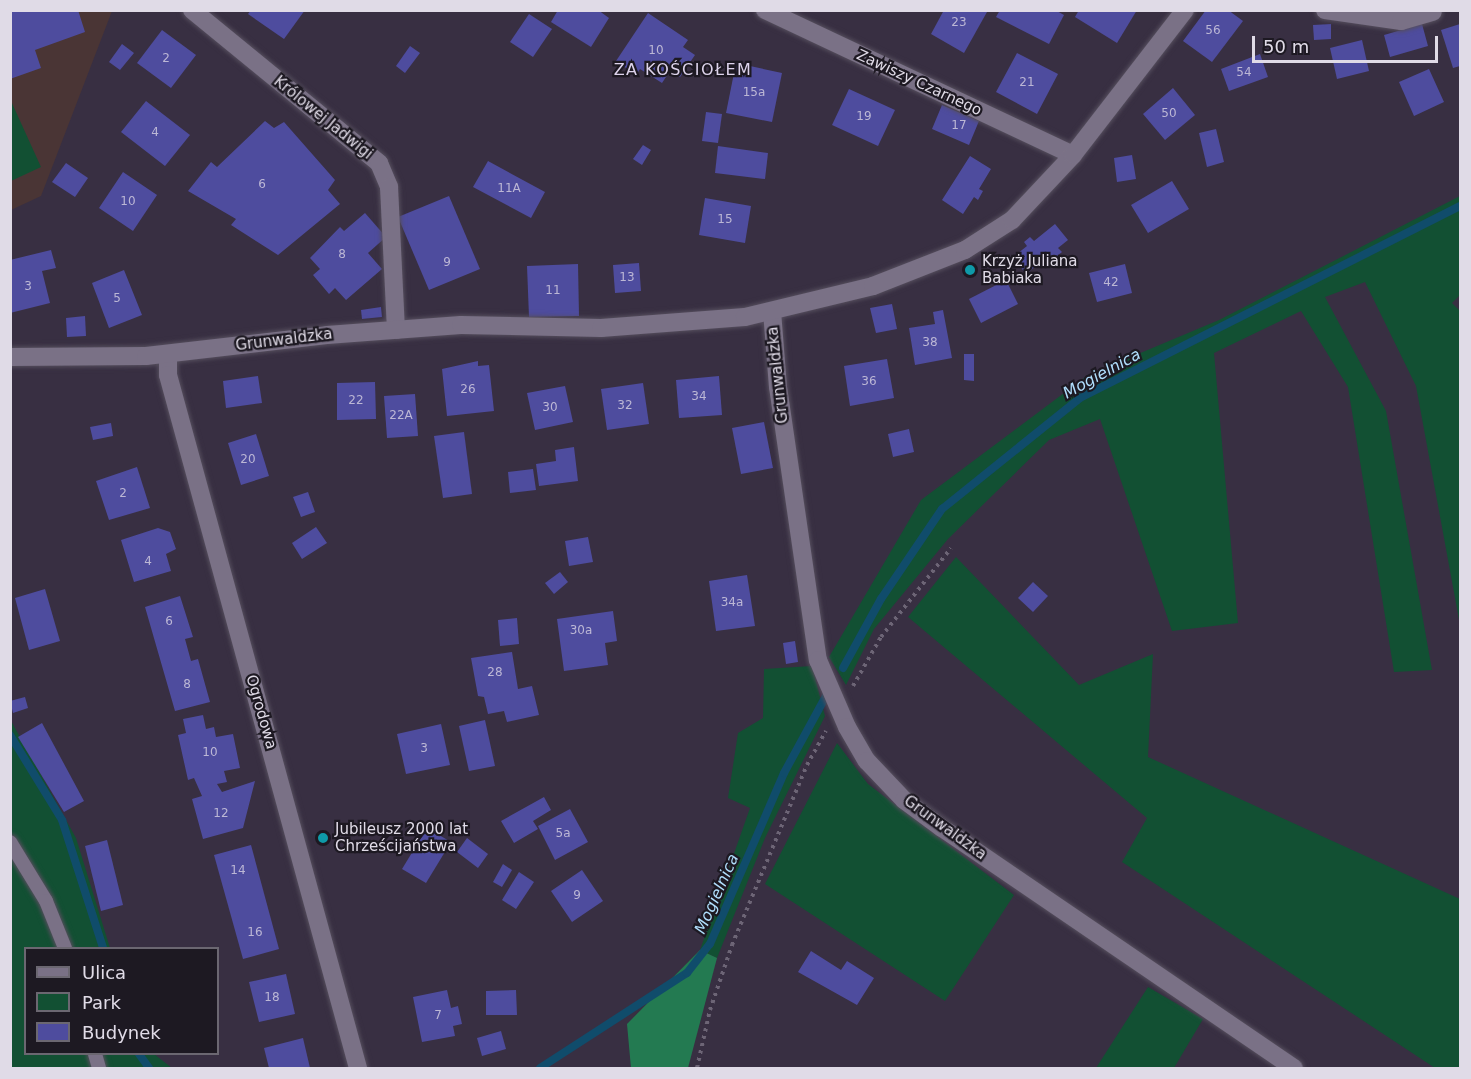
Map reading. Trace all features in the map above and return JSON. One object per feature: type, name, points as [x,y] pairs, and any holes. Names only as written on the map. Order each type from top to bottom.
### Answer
[{"type":"street","name":"Królowej Jadwigi","points":[[192,10],[379,163],[389,187],[396,330]]},
{"type":"street","name":"Zawiszy Czarnego","points":[[765,10],[1074,155]]},
{"type":"street","name":"Grunwaldzka","points":[[10,357],[168,354],[461,325],[601,328],[772,312],[873,286],[965,250],[1012,220],[1074,155],[1185,10]]},
{"type":"street","points":[[1325,10],[1401,21],[1433,12]]},
{"type":"street","name":"Grunwaldzka","points":[[772,312],[778,387],[818,660],[867,761],[904,800],[1294,1068]]},
{"type":"street","name":"Ogrodowa","points":[[168,354],[171,386],[358,1068]]},
{"type":"lane","points":[[10,842],[46,901],[65,947]]},
{"type":"path","points":[[697,1068],[710,1010],[732,945],[807,765],[881,637],[951,548]]},
{"type":"shaded area","points":[[10,11],[112,11],[41,196],[11,210]]},
{"type":"green space","points":[[11,101],[41,167],[10,181]]},
{"type":"green space","points":[[1460,196],[1460,295],[1452,303],[1460,311],[1460,625],[1416,386],[1365,282],[1325,297],[1386,411],[1432,670],[1394,672],[1348,387],[1301,311],[1214,353],[1238,623],[1172,631],[1100,419],[1049,440],[948,539],[874,629],[846,685],[829,657],[921,500],[1088,375],[1219,320]]},
{"type":"green space","points":[[956,557],[1079,685],[1153,654],[1148,757],[1460,899],[1460,1068],[1435,1068],[1122,862],[1147,818],[908,617]]},
{"type":"green space","points":[[812,666],[825,716],[765,838],[717,958],[700,950],[750,808],[728,798],[738,733],[763,718],[764,669]]},
{"type":"green space","points":[[10,719],[76,838],[110,947],[24,947],[24,1055],[155,1055],[172,1068],[11,1068]]},
{"type":"green space","points":[[837,743],[868,784],[1014,895],[945,1001],[765,884]]},
{"type":"green space","points":[[700,950],[717,958],[688,1068],[631,1068],[627,1024]]},
{"type":"green space","points":[[1148,987],[1203,1019],[1174,1068],[1096,1068]]},
{"type":"building","points":[[78,10],[85,32],[35,50],[41,68],[10,79],[10,12]]},
{"type":"building","points":[[251,10],[305,10],[284,39],[248,14]]},
{"type":"building","points":[[558,10],[598,10],[609,18],[591,47],[551,22]]},
{"type":"building","points":[[944,10],[987,12],[964,53],[931,34]]},
{"type":"building","points":[[1000,10],[1055,10],[1064,15],[1049,44],[996,17]]},
{"type":"building","points":[[1079,10],[1137,10],[1117,43],[1075,17]]},
{"type":"building","points":[[1206,10],[1228,10],[1243,21],[1212,62],[1183,41]]},
{"type":"building","points":[[648,13],[688,40],[683,47],[695,55],[680,77],[670,71],[662,83],[640,69],[636,75],[616,61]]},
{"type":"building","points":[[529,14],[552,29],[533,57],[510,42]]},
{"type":"building","points":[[1331,24],[1331,39],[1314,40],[1313,25]]},
{"type":"building","points":[[1422,24],[1428,46],[1390,57],[1384,35]]},
{"type":"building","points":[[1460,24],[1460,66],[1453,68],[1441,30]]},
{"type":"building","points":[[162,30],[196,55],[171,88],[137,63]]},
{"type":"building","points":[[1362,40],[1369,71],[1337,79],[1330,48]]},
{"type":"building","points":[[122,44],[134,53],[120,70],[109,62]]},
{"type":"building","points":[[410,46],[420,53],[405,73],[396,66]]},
{"type":"building","points":[[1017,53],[1058,74],[1037,114],[996,92]]},
{"type":"building","points":[[1260,54],[1268,77],[1229,91],[1221,69]]},
{"type":"building","points":[[736,63],[782,73],[772,122],[726,113]]},
{"type":"building","points":[[1429,69],[1444,102],[1414,116],[1399,82]]},
{"type":"building","points":[[1173,88],[1195,115],[1165,140],[1143,114]]},
{"type":"building","points":[[849,89],[895,110],[878,146],[832,125]]},
{"type":"building","points":[[146,101],[190,135],[165,166],[121,132]]},
{"type":"building","points":[[942,105],[979,121],[969,145],[932,129]]},
{"type":"building","points":[[706,112],[722,114],[718,143],[702,141]]},
{"type":"building","points":[[265,121],[274,128],[284,122],[335,180],[328,190],[340,204],[278,255],[231,225],[236,219],[188,191],[211,162],[217,167]]},
{"type":"building","points":[[1216,129],[1224,162],[1207,167],[1199,133]]},
{"type":"building","points":[[643,145],[651,150],[642,165],[633,159]]},
{"type":"building","points":[[718,146],[768,153],[765,179],[715,173]]},
{"type":"building","points":[[1132,155],[1136,179],[1117,182],[1114,158]]},
{"type":"building","points":[[970,156],[991,169],[979,189],[983,191],[978,200],[974,197],[963,214],[942,200]]},
{"type":"building","points":[[488,161],[545,192],[531,218],[473,187]]},
{"type":"building","points":[[66,163],[88,178],[75,197],[52,182]]},
{"type":"building","points":[[123,172],[157,195],[133,231],[99,208]]},
{"type":"building","points":[[1172,181],[1189,209],[1148,233],[1131,205]]},
{"type":"building","points":[[449,196],[480,269],[429,290],[398,217]]},
{"type":"building","points":[[705,198],[751,206],[745,243],[699,235]]},
{"type":"building","points":[[365,213],[386,237],[368,253],[382,269],[346,300],[335,288],[329,294],[313,275],[320,269],[310,258],[340,227],[344,231]]},
{"type":"building","points":[[1055,224],[1068,240],[1058,248],[1062,252],[1052,260],[1048,256],[1026,274],[1013,257],[1027,246],[1024,242],[1030,237],[1034,241]]},
{"type":"building","points":[[51,250],[56,268],[42,271],[50,303],[10,313],[10,260]]},
{"type":"building","points":[[639,263],[641,291],[615,293],[613,265]]},
{"type":"building","points":[[578,264],[579,316],[529,317],[527,266]]},
{"type":"building","points":[[1125,264],[1132,293],[1097,302],[1089,273]]},
{"type":"building","points":[[124,270],[142,315],[109,328],[92,283]]},
{"type":"building","points":[[1006,280],[1018,304],[981,323],[969,299]]},
{"type":"building","points":[[892,304],[897,329],[876,333],[870,308]]},
{"type":"building","points":[[381,307],[382,317],[362,319],[361,310]]},
{"type":"building","points":[[943,310],[952,358],[915,365],[909,328],[935,324],[933,312]]},
{"type":"building","points":[[85,316],[86,336],[67,337],[66,318]]},
{"type":"building","points":[[964,354],[974,354],[974,381],[964,380]]},
{"type":"building","points":[[887,359],[894,398],[850,406],[844,366]]},
{"type":"building","points":[[478,361],[478,366],[489,365],[494,411],[447,416],[442,369]]},
{"type":"building","points":[[258,376],[262,403],[226,408],[223,381]]},
{"type":"building","points":[[719,376],[722,415],[679,418],[676,380]]},
{"type":"building","points":[[375,382],[376,419],[337,420],[337,383]]},
{"type":"building","points":[[643,383],[649,424],[607,430],[601,389]]},
{"type":"building","points":[[565,386],[573,422],[535,430],[527,393]]},
{"type":"building","points":[[415,394],[418,436],[387,438],[384,396]]},
{"type":"building","points":[[764,422],[773,468],[741,474],[732,428]]},
{"type":"building","points":[[111,423],[113,436],[93,440],[90,427]]},
{"type":"building","points":[[909,429],[914,452],[893,457],[888,434]]},
{"type":"building","points":[[464,432],[472,494],[443,498],[434,436]]},
{"type":"building","points":[[256,434],[269,476],[241,485],[228,443]]},
{"type":"building","points":[[574,447],[578,481],[539,486],[536,464],[556,461],[555,450]]},
{"type":"building","points":[[137,467],[150,508],[109,520],[96,481]]},
{"type":"building","points":[[533,469],[536,490],[510,493],[508,472]]},
{"type":"building","points":[[308,492],[315,512],[301,517],[293,497]]},
{"type":"building","points":[[316,527],[327,543],[302,559],[292,543]]},
{"type":"building","points":[[158,528],[170,532],[176,549],[166,554],[171,571],[134,582],[121,540]]},
{"type":"building","points":[[588,537],[593,562],[569,566],[565,541]]},
{"type":"building","points":[[560,572],[568,582],[554,594],[545,583]]},
{"type":"building","points":[[747,575],[755,626],[716,631],[709,581]]},
{"type":"building","points":[[1033,582],[1048,596],[1033,612],[1018,598]]},
{"type":"building","points":[[45,589],[60,641],[29,650],[15,598]]},
{"type":"building","points":[[180,596],[193,637],[185,639],[191,661],[198,659],[210,702],[175,711],[145,607]]},
{"type":"building","points":[[613,611],[617,641],[605,643],[608,665],[564,671],[557,619]]},
{"type":"building","points":[[517,618],[519,644],[500,646],[498,620]]},
{"type":"building","points":[[795,641],[798,662],[786,664],[783,643]]},
{"type":"building","points":[[512,652],[518,689],[532,686],[539,715],[507,722],[504,711],[488,714],[484,697],[478,696],[471,658]]},
{"type":"building","points":[[25,697],[28,708],[13,713],[10,701]]},
{"type":"building","points":[[203,715],[206,729],[214,727],[216,737],[233,734],[240,768],[224,771],[227,782],[217,784],[222,792],[255,781],[243,828],[203,839],[192,799],[202,796],[194,778],[188,780],[178,735],[186,733],[183,719]]},
{"type":"building","points":[[485,720],[495,766],[469,771],[459,726]]},
{"type":"building","points":[[42,723],[84,801],[64,812],[18,737]]},
{"type":"building","points":[[441,724],[450,765],[406,774],[397,734]]},
{"type":"building","points":[[544,797],[551,810],[533,821],[538,829],[514,843],[501,821]]},
{"type":"building","points":[[570,809],[588,842],[555,860],[538,826]]},
{"type":"building","points":[[427,828],[451,842],[426,883],[402,869]]},
{"type":"building","points":[[467,838],[488,854],[478,868],[457,852]]},
{"type":"building","points":[[107,840],[123,905],[101,911],[85,846]]},
{"type":"building","points":[[251,845],[279,949],[243,959],[214,855]]},
{"type":"building","points":[[503,864],[512,870],[502,887],[493,882]]},
{"type":"building","points":[[582,870],[603,901],[572,922],[551,891]]},
{"type":"building","points":[[519,872],[534,882],[516,909],[502,900]]},
{"type":"building","points":[[811,951],[841,970],[847,961],[874,978],[857,1005],[798,972]]},
{"type":"building","points":[[286,974],[295,1014],[259,1022],[249,982]]},
{"type":"building","points":[[447,990],[451,1008],[458,1006],[462,1024],[453,1026],[455,1036],[422,1042],[413,997]]},
{"type":"building","points":[[516,990],[517,1015],[486,1015],[486,991]]},
{"type":"building","points":[[501,1031],[506,1049],[482,1056],[477,1038]]},
{"type":"building","points":[[303,1038],[310,1068],[269,1068],[264,1048]]},
{"type":"waterway","name":"Mogielnica","points":[[843,668],[881,599],[942,509],[1080,398],[1460,206]]},
{"type":"waterway","name":"Mogielnica","points":[[540,1068],[687,973],[710,944],[784,773],[826,696]]},
{"type":"waterway","points":[[10,735],[62,820],[103,947]]},
{"type":"waterway","points":[[140,1055],[149,1068]]},
{"type":"place","name":"Krzyż Juliana Babiaka","points":[[970,270]]},
{"type":"place","name":"Jubileusz 2000 lat Chrześcijaństwa","points":[[323,838]]},
{"type":"district","name":"ZA KOŚCIOŁEM","points":[[683,70]]}]
